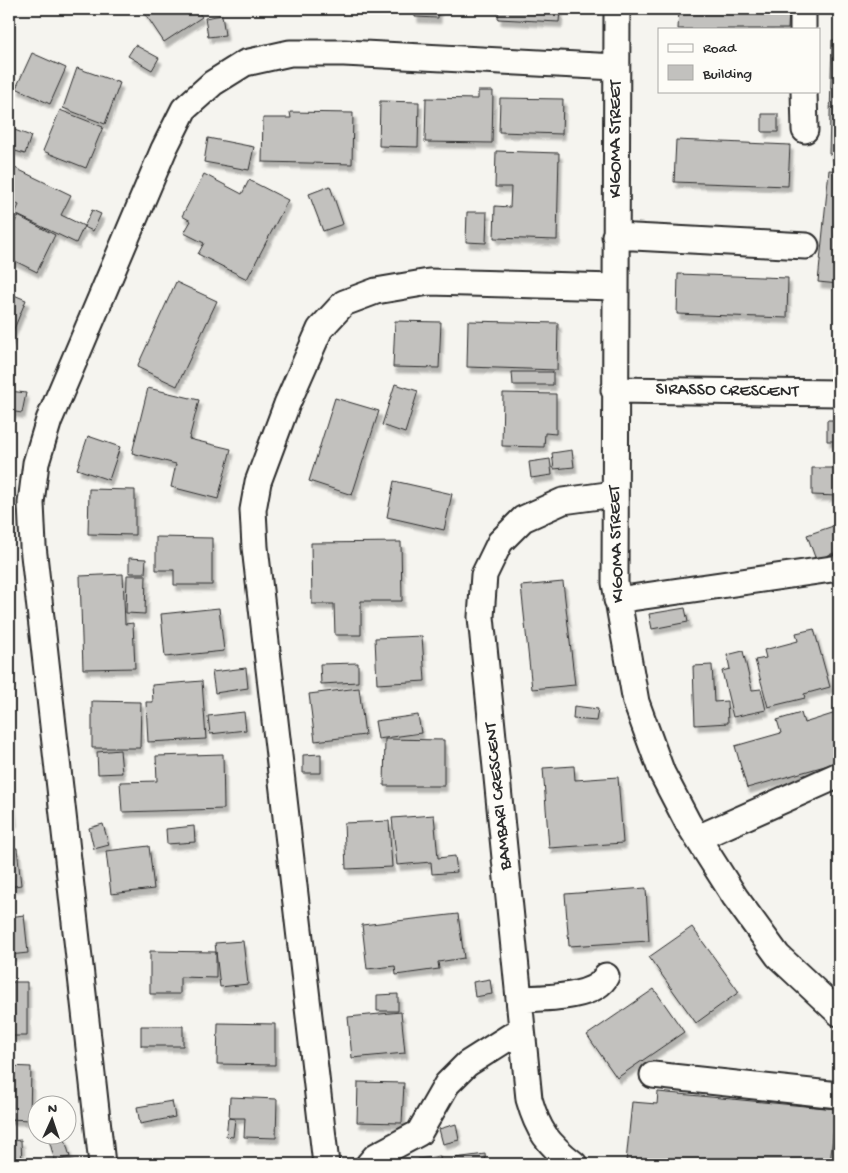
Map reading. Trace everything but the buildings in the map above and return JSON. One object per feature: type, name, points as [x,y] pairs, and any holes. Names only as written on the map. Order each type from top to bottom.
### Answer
[{"type":"street","name":"KIGOMA STREET","points":[[617,9],[614,390],[615,583],[636,702],[662,773],[698,838],[735,897],[778,956],[839,1013]]},
{"type":"street","points":[[803,9],[803,28]]},
{"type":"street","points":[[102,1164],[34,546],[31,503],[36,462],[49,420],[164,148],[184,109],[213,83],[245,63],[290,53],[344,53],[616,67]]},
{"type":"street","points":[[804,92],[805,130]]},
{"type":"street","points":[[615,236],[806,246]]},
{"type":"street","points":[[326,1164],[256,546],[253,510],[258,482],[287,404],[320,329],[344,303],[376,291],[429,282],[615,287]]},
{"type":"street","name":"SIRASSO CRESCENT","points":[[614,390],[839,393]]},
{"type":"street","name":"BAMBARI CRESCENT","points":[[574,1164],[556,1150],[542,1135],[535,1121],[530,1099],[481,617],[484,575],[500,542],[523,519],[563,501],[614,494]]},
{"type":"street","points":[[617,600],[839,568]]},
{"type":"street","points":[[698,838],[839,775]]},
{"type":"street","points":[[519,999],[561,996],[594,989],[602,984],[606,976]]},
{"type":"street","points":[[369,1164],[376,1156],[419,1133],[447,1084],[467,1064],[522,1029]]},
{"type":"street","points":[[653,1075],[839,1096]]}]
